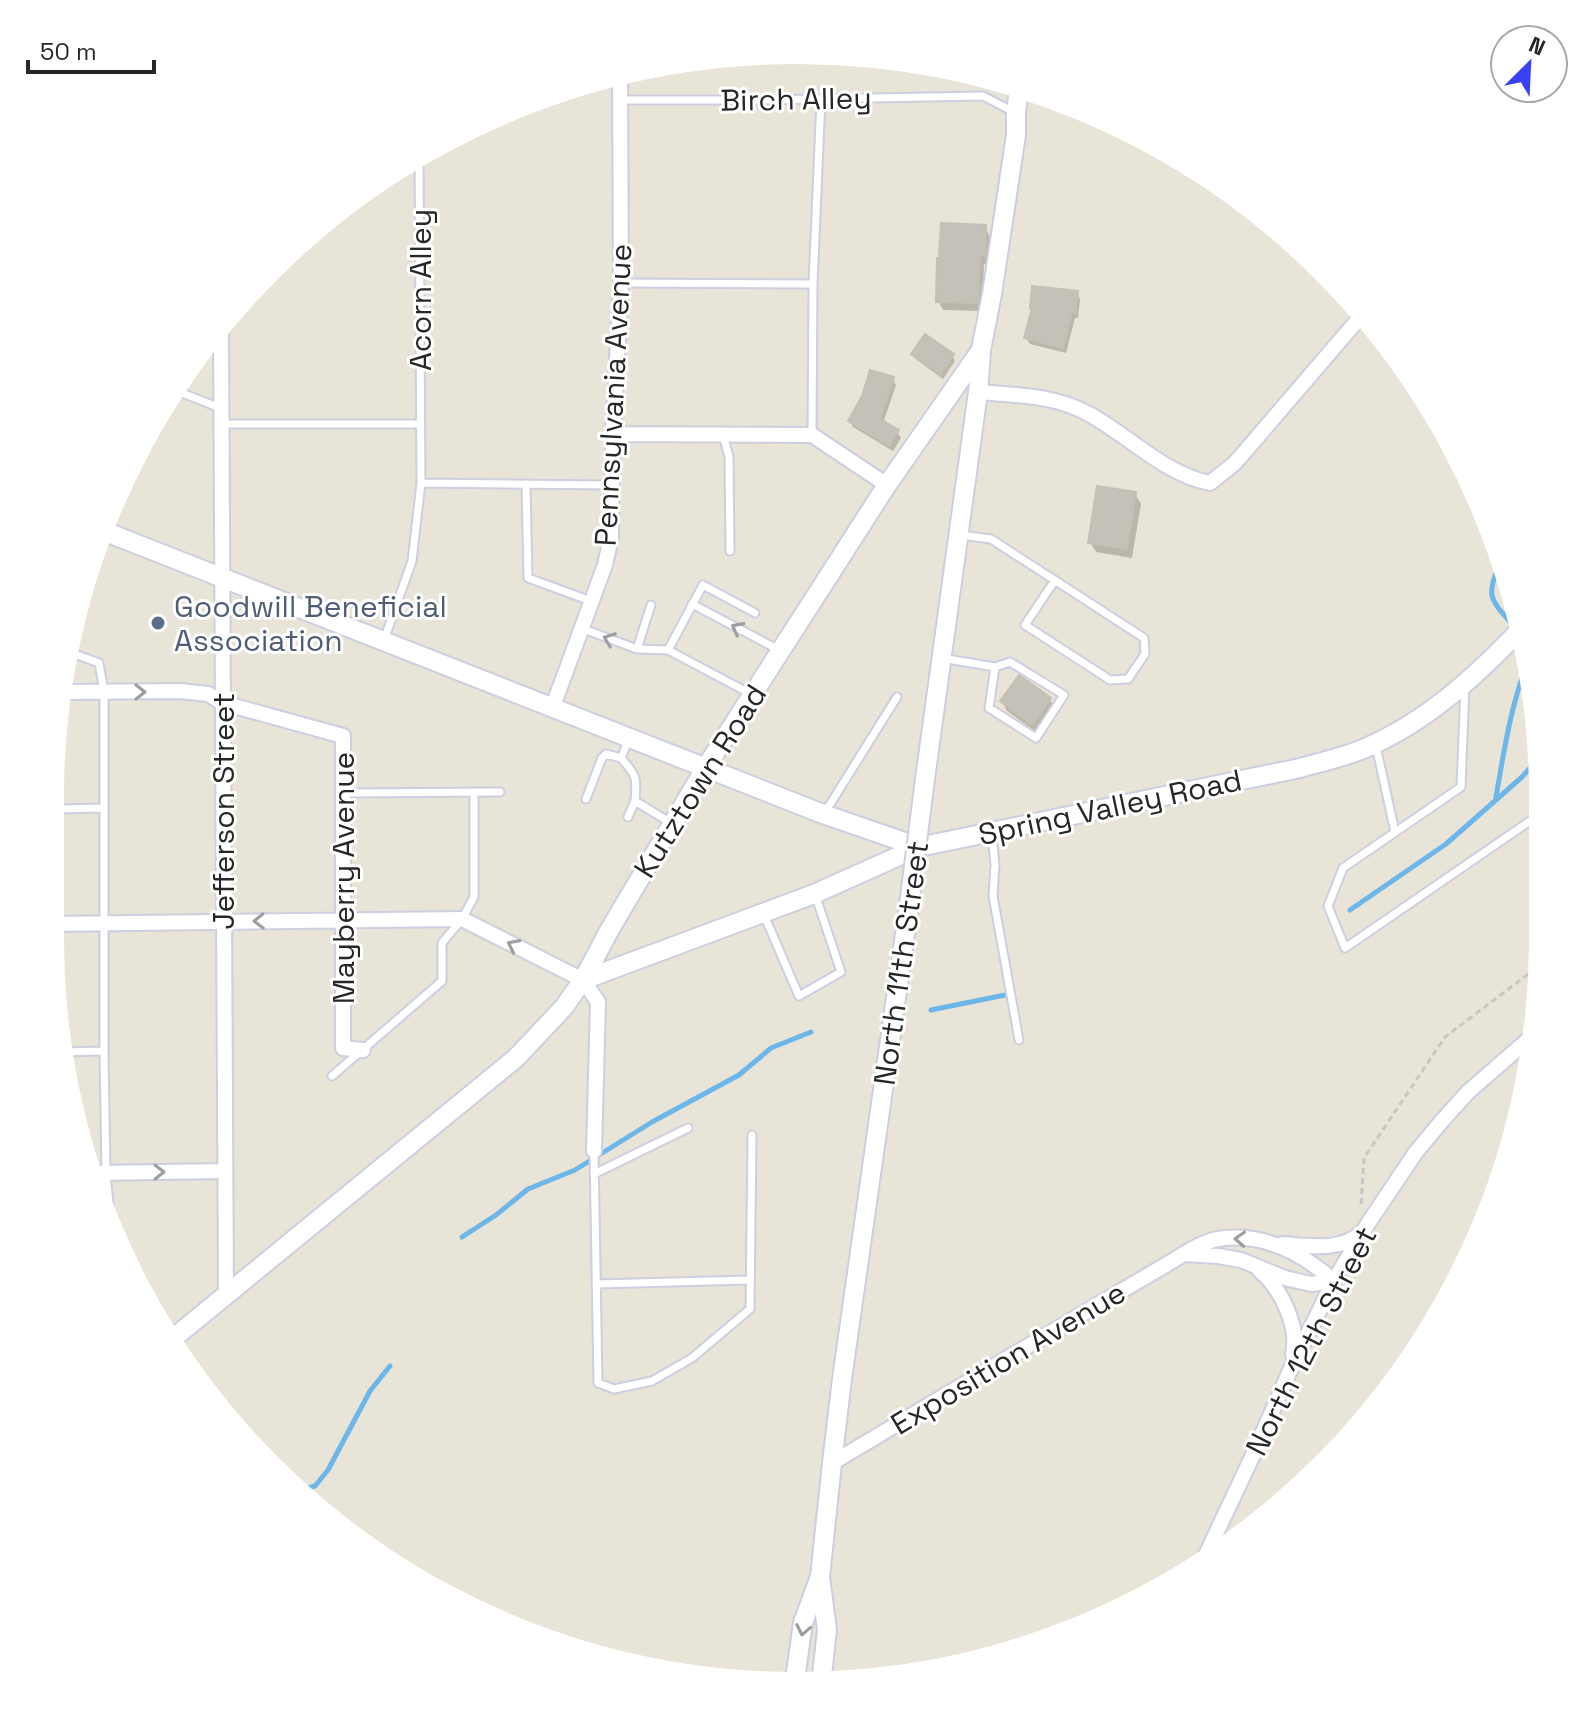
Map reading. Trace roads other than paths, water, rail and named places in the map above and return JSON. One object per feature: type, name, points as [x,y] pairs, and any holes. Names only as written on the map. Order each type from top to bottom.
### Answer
[{"type":"main road","name":"Kutztown Road","points":[[179,1333],[516,1058],[564,1007],[583,980],[706,767],[887,485],[981,350],[1017,129],[1018,99]]},
{"type":"main road","name":"North 11th Street","points":[[822,1671],[827,1630],[820,1577],[842,1379],[908,913],[978,392],[981,350]]},
{"type":"main road","points":[[113,535],[823,814],[919,847]]},
{"type":"main road","name":"Spring Valley Road","points":[[583,980],[815,894],[919,847],[1300,768],[1376,744],[1423,716],[1511,638]]},
{"type":"main road","name":"North 11th Street","points":[[796,1672],[803,1623],[820,1577]]},
{"type":"street","name":"Pennsylvania Avenue","points":[[553,706],[605,565],[611,538],[621,283],[620,86]]},
{"type":"street","points":[[978,392],[1043,397],[1071,406],[1104,422],[1179,473],[1210,483],[1235,463],[1355,323]]},
{"type":"street","name":"Jefferson Street","points":[[221,344],[226,1295]]},
{"type":"street","points":[[613,434],[812,435],[887,485]]},
{"type":"street","name":"Mayberry Avenue","points":[[72,692],[208,694],[223,703],[343,736],[343,1048],[363,1050]]},
{"type":"street","points":[[64,924],[462,919],[583,980],[598,1002],[594,1151]]},
{"type":"street","name":"North 12th Street","points":[[1212,1543],[1293,1364],[1334,1281],[1369,1222],[1416,1152],[1441,1122],[1468,1092],[1521,1046]]},
{"type":"street","points":[[102,1173],[225,1171]]},
{"type":"street","points":[[1274,1244],[1320,1247],[1347,1242],[1359,1236],[1369,1222]]},
{"type":"street","name":"Exposition Avenue","points":[[832,1463],[1209,1241],[1258,1240],[1274,1244],[1316,1265],[1334,1281]]},
{"type":"street","points":[[1184,1254],[1241,1260],[1285,1278],[1311,1284],[1334,1281]]},
{"type":"street","points":[[1241,1260],[1268,1278],[1285,1304],[1295,1338],[1293,1364]]},
{"type":"lane","name":"Birch Alley","points":[[620,100],[983,96],[1016,113]]},
{"type":"lane","points":[[812,435],[813,284],[821,99]]},
{"type":"lane","name":"Acorn Alley","points":[[384,641],[412,561],[421,483],[419,169]]},
{"type":"lane","points":[[621,283],[813,284]]},
{"type":"lane","points":[[185,394],[220,408]]},
{"type":"lane","points":[[221,424],[420,424]]},
{"type":"lane","points":[[723,435],[729,457],[730,551]]},
{"type":"lane","points":[[421,483],[611,485]]},
{"type":"lane","points":[[526,484],[528,578],[591,601]]},
{"type":"lane","points":[[957,535],[991,539],[1055,580],[1144,638],[1145,654],[1128,679],[1110,680],[1025,625],[1055,580]]},
{"type":"lane","points":[[668,650],[703,585],[755,613]]},
{"type":"lane","points":[[692,604],[781,651]]},
{"type":"lane","points":[[637,649],[651,605]]},
{"type":"lane","points":[[581,628],[637,649],[668,650],[753,695]]},
{"type":"lane","points":[[78,655],[99,663],[104,692],[104,1051],[100,1166]]},
{"type":"lane","points":[[941,658],[995,667],[1010,662],[1064,695],[1036,738],[989,708],[995,667]]},
{"type":"lane","points":[[1465,682],[1461,787],[1343,868],[1328,906],[1345,948],[1529,822]]},
{"type":"lane","points":[[823,814],[897,697]]},
{"type":"lane","points":[[621,758],[630,737]]},
{"type":"lane","points":[[1376,744],[1395,832]]},
{"type":"lane","points":[[586,799],[602,758],[606,754],[621,758],[634,773],[636,786],[635,801],[628,817]]},
{"type":"lane","points":[[332,1076],[442,981],[442,943],[462,919],[474,897],[474,792]]},
{"type":"lane","points":[[343,793],[500,792]]},
{"type":"lane","points":[[635,801],[672,823]]},
{"type":"lane","points":[[64,809],[104,808]]},
{"type":"lane","points":[[992,831],[995,865],[993,896],[1019,1040]]},
{"type":"lane","points":[[763,913],[799,996],[841,972],[815,894]]},
{"type":"lane","points":[[73,1052],[104,1051]]},
{"type":"lane","points":[[594,1174],[688,1128]]},
{"type":"lane","points":[[594,1151],[598,1383],[614,1389],[652,1381],[692,1358],[750,1309],[752,1135]]},
{"type":"lane","points":[[596,1284],[750,1280]]},
{"type":"waterway","points":[[1495,576],[1492,595],[1506,618]]},
{"type":"waterway","points":[[1496,797],[1520,685]]},
{"type":"waterway","points":[[1350,910],[1446,844],[1528,770]]},
{"type":"waterway","points":[[931,1010],[1005,995]]},
{"type":"waterway","points":[[462,1237],[528,1189],[575,1170],[652,1122],[739,1075],[771,1048],[811,1032]]},
{"type":"waterway","points":[[311,1487],[328,1470],[370,1391],[390,1366]]},
{"type":"place","name":"Goodwill Beneficial Association","points":[[158,623]]}]
